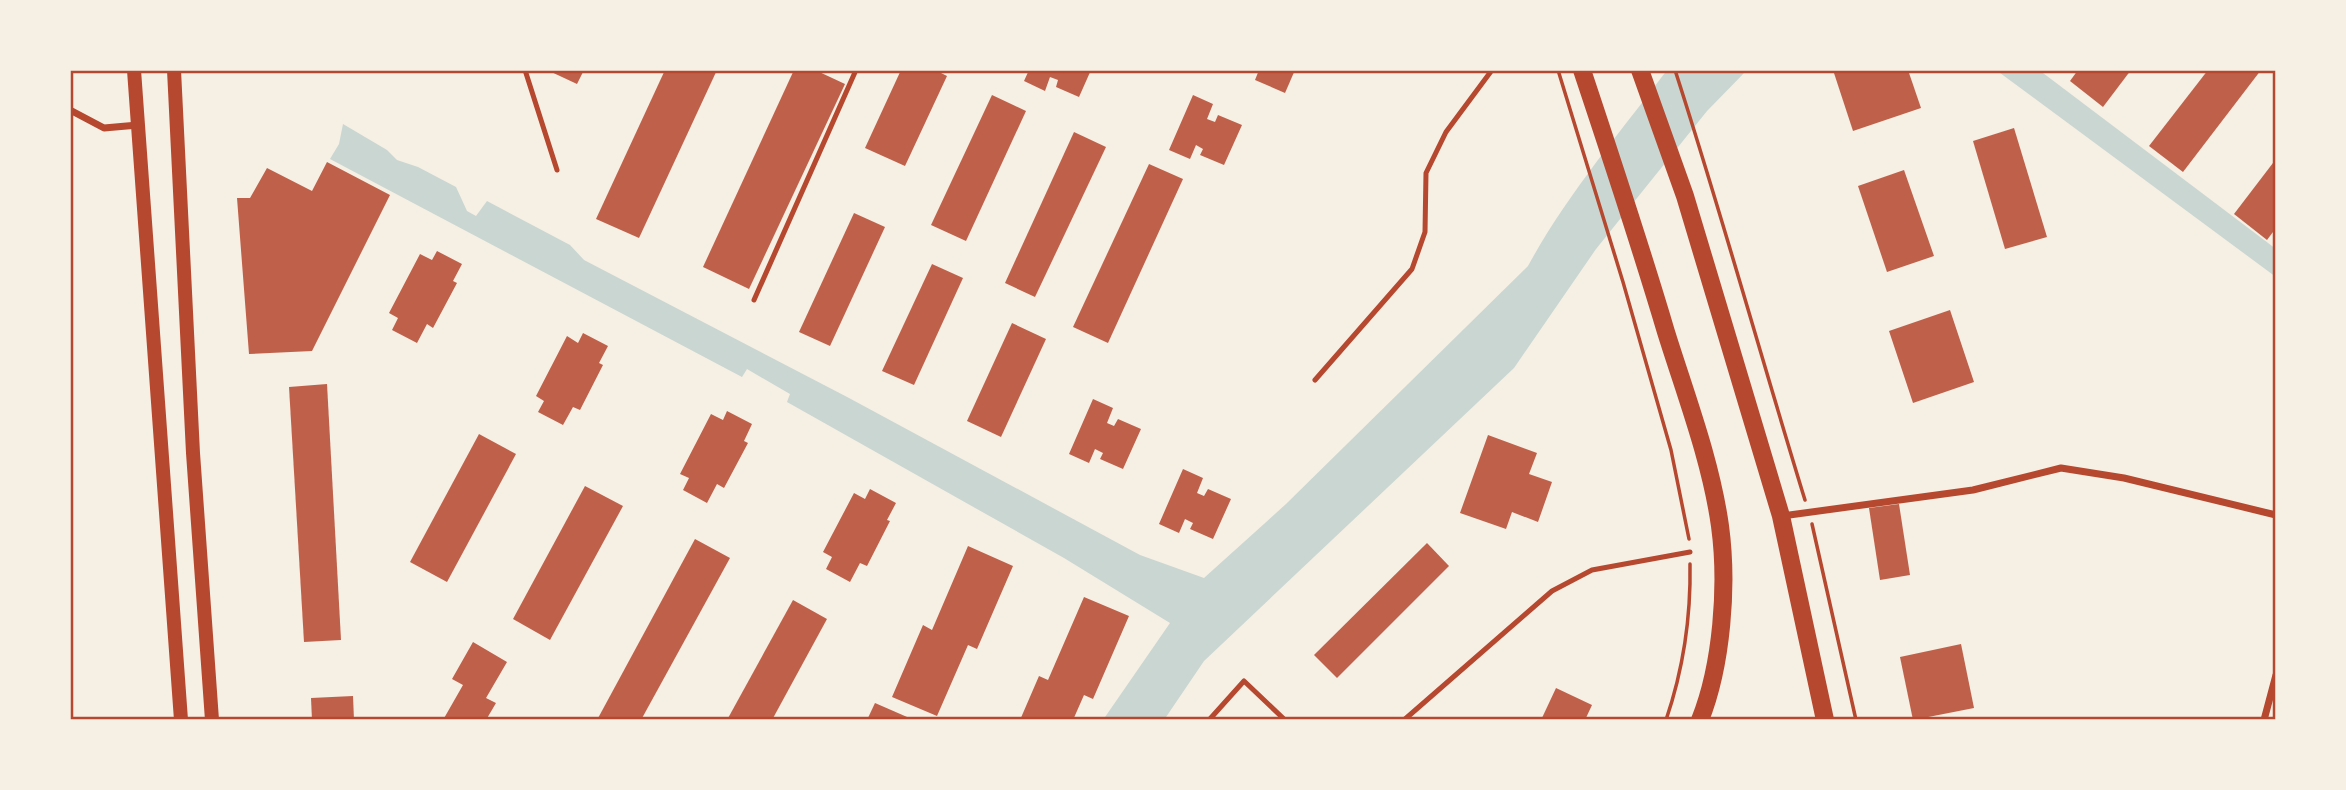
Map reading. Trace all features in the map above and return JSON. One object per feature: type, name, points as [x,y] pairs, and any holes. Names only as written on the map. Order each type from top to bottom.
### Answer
[{"type":"main road","points":[[134,70],[181,720]]},
{"type":"main road","points":[[174,70],[193,453],[212,720]]},
{"type":"main road","points":[[1581,70],[1643,256],[1706,463],[1720,527],[1723,593],[1718,648],[1706,705],[1700,720]]},
{"type":"main road","points":[[1640,70],[1685,196],[1781,516],[1825,720]]},
{"type":"street","points":[[70,110],[104,128],[138,125]]},
{"type":"street","points":[[1781,516],[1973,489],[2061,468],[2124,478],[2276,514]]},
{"type":"street","points":[[2264,720],[2276,675]]},
{"type":"lane","points":[[525,70],[557,170]]},
{"type":"lane","points":[[754,300],[856,70]]},
{"type":"lane","points":[[1315,380],[1412,269],[1425,232],[1426,173],[1446,132],[1492,70]]},
{"type":"lane","points":[[1404,720],[1552,591],[1592,570],[1690,552]]},
{"type":"lane","points":[[1209,720],[1244,681],[1285,720]]},
{"type":"path","points":[[1558,70],[1671,450],[1689,532],[1690,598],[1679,681],[1666,720]]},
{"type":"path","points":[[1675,70],[1809,512],[1856,720]]},
{"type":"shaded area","points":[[1667,70],[1747,70],[1707,111],[1596,249],[1514,368],[1204,661],[1164,720],[1103,720],[1170,623],[1064,558],[787,402],[790,394],[747,369],[742,377],[330,159],[339,144],[343,124],[387,150],[397,160],[418,167],[456,187],[467,211],[476,216],[487,201],[570,245],[584,260],[849,398],[1140,555],[1204,578],[1286,504],[1528,266],[1576,190]]},
{"type":"shaded area","points":[[1996,70],[2039,70],[2276,249],[2276,277]]},
{"type":"building","points":[[547,70],[584,70],[577,84]]},
{"type":"building","points":[[665,70],[717,70],[639,238],[596,219]]},
{"type":"building","points":[[794,70],[815,70],[845,84],[749,289],[703,267]]},
{"type":"building","points":[[901,70],[935,70],[947,76],[905,166],[865,148]]},
{"type":"building","points":[[1029,70],[1091,70],[1079,97],[1056,87],[1058,80],[1050,77],[1045,91],[1024,81]]},
{"type":"building","points":[[1259,70],[1295,70],[1285,93],[1255,80]]},
{"type":"building","points":[[1833,70],[1908,70],[1921,108],[1853,131]]},
{"type":"building","points":[[2078,70],[2131,70],[2103,107],[2070,81]]},
{"type":"building","points":[[2208,70],[2261,70],[2183,172],[2149,146]]},
{"type":"building","points":[[992,95],[1026,111],[966,241],[931,225]]},
{"type":"building","points":[[1193,95],[1213,104],[1207,119],[1215,122],[1218,115],[1242,125],[1224,165],[1200,155],[1203,149],[1196,145],[1190,159],[1169,150]]},
{"type":"building","points":[[2014,128],[2047,237],[2005,249],[1973,141]]},
{"type":"building","points":[[1074,132],[1106,147],[1035,297],[1005,283]]},
{"type":"building","points":[[2276,159],[2276,228],[2267,240],[2234,214]]},
{"type":"building","points":[[327,162],[390,195],[312,351],[249,354],[237,198],[250,198],[267,168],[312,191]]},
{"type":"building","points":[[1149,164],[1183,179],[1108,343],[1073,327]]},
{"type":"building","points":[[1904,170],[1934,256],[1887,272],[1858,186]]},
{"type":"building","points":[[854,213],[885,227],[830,346],[799,332]]},
{"type":"building","points":[[437,251],[462,264],[453,281],[457,283],[433,328],[427,324],[417,343],[392,330],[398,318],[389,313],[420,254],[432,260]]},
{"type":"building","points":[[932,264],[963,278],[914,385],[882,371]]},
{"type":"building","points":[[1950,310],[1974,382],[1913,403],[1889,331]]},
{"type":"building","points":[[1012,323],[1046,339],[1001,437],[967,421]]},
{"type":"building","points":[[583,333],[608,346],[599,363],[603,365],[580,410],[573,407],[563,425],[538,412],[544,401],[536,396],[567,336],[578,343]]},
{"type":"building","points":[[327,384],[341,640],[304,642],[289,387]]},
{"type":"building","points":[[1093,399],[1113,408],[1107,423],[1114,426],[1118,419],[1141,429],[1123,469],[1100,459],[1103,453],[1095,449],[1089,463],[1069,454]]},
{"type":"building","points":[[727,411],[752,424],[744,441],[748,443],[724,488],[717,484],[707,503],[683,490],[689,478],[680,474],[711,414],[723,420]]},
{"type":"building","points":[[479,434],[516,454],[447,582],[410,562]]},
{"type":"building","points":[[1488,435],[1537,453],[1529,474],[1552,482],[1538,522],[1512,512],[1506,529],[1460,513]]},
{"type":"building","points":[[1183,469],[1203,478],[1197,493],[1204,496],[1208,489],[1231,499],[1213,539],[1190,529],[1193,523],[1185,519],[1179,533],[1159,524]]},
{"type":"building","points":[[585,486],[623,506],[550,640],[513,619]]},
{"type":"building","points":[[870,489],[896,503],[867,566],[860,563],[850,582],[826,569],[832,557],[823,552],[854,493],[865,499]]},
{"type":"building","points":[[1899,504],[1910,575],[1880,580],[1869,508]]},
{"type":"building","points":[[695,539],[730,558],[641,720],[597,720]]},
{"type":"building","points":[[1427,543],[1449,566],[1337,678],[1314,655]]},
{"type":"building","points":[[968,546],[1013,566],[977,649],[968,645],[937,716],[892,697],[923,625],[932,630]]},
{"type":"building","points":[[1084,597],[1129,616],[1093,699],[1084,695],[1073,720],[1020,720],[1039,676],[1048,680]]},
{"type":"building","points":[[793,600],[827,619],[772,720],[727,720]]},
{"type":"building","points":[[473,642],[507,662],[486,698],[496,703],[486,720],[443,720],[463,685],[452,679]]},
{"type":"building","points":[[1961,644],[1974,708],[1913,720],[1900,657]]},
{"type":"building","points":[[1556,688],[1592,705],[1585,720],[1541,720]]},
{"type":"building","points":[[353,696],[354,720],[312,720],[311,698]]},
{"type":"building","points":[[875,703],[914,720],[867,720]]}]
